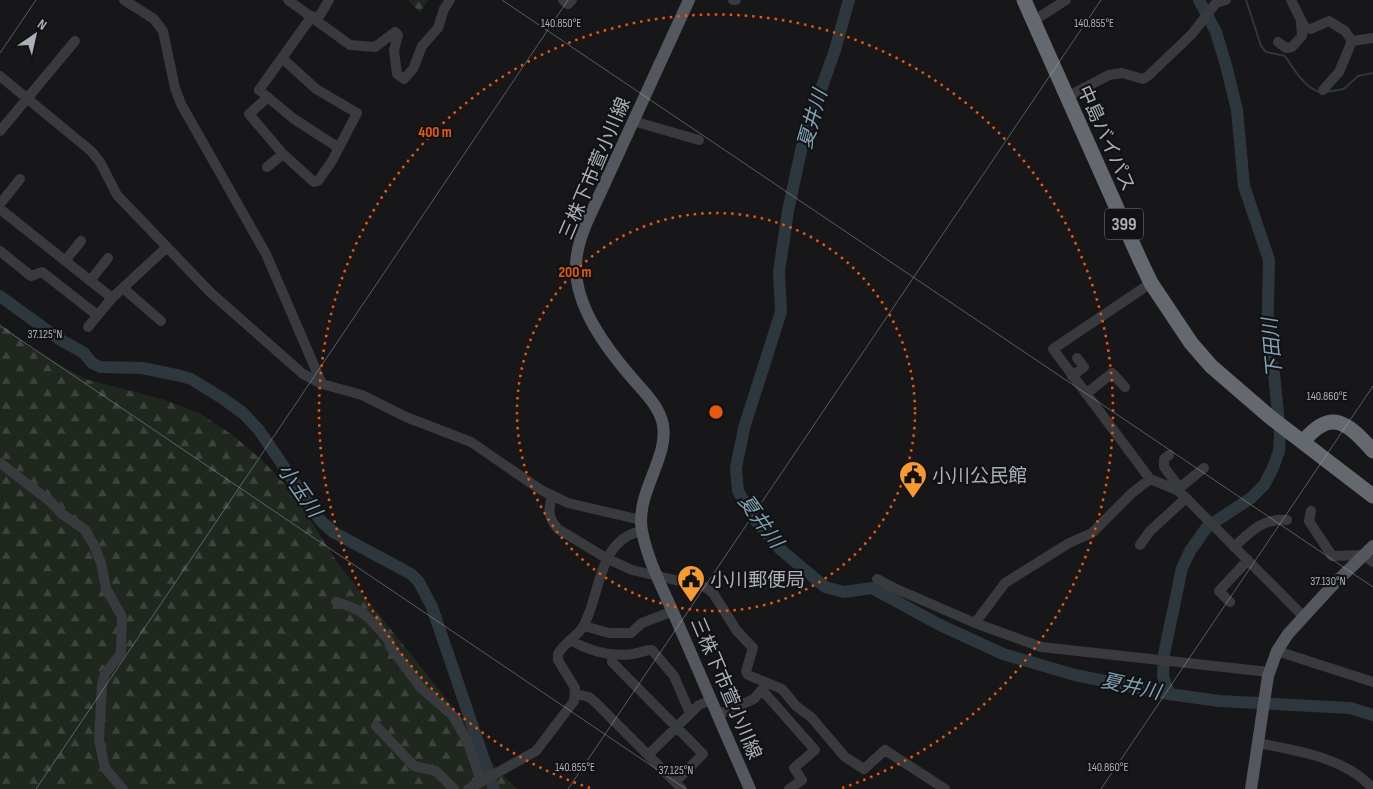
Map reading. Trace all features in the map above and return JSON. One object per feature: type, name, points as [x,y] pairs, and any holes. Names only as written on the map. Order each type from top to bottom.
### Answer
[{"type":"highway","name":"中島バイパス","points":[[1024,0],[1151,283],[1191,343],[1211,366],[1270,417],[1373,496]]},
{"type":"highway","points":[[1304,442],[1321,424],[1332,421],[1344,423],[1355,431],[1373,450]]},
{"type":"main road","name":"三株下市萱小川線","points":[[689,0],[587,222],[579,241],[576,266],[578,286],[582,299],[596,328],[621,365],[659,412],[664,426],[663,441],[647,486],[642,526],[658,576],[750,789]]},
{"type":"main road","points":[[1251,789],[1269,674],[1276,651],[1288,634],[1304,617],[1368,558],[1373,546]]},
{"type":"street","points":[[124,0],[160,24],[175,88],[181,104],[258,238],[322,384]]},
{"type":"street","points":[[288,0],[314,18],[334,36],[350,45],[374,47],[382,44],[395,32],[398,35],[394,50],[397,74],[404,79],[413,69],[422,46],[438,28],[444,9],[450,0]]},
{"type":"street","points":[[330,0],[259,90],[294,119],[339,148]]},
{"type":"street","points":[[563,0],[568,4],[572,0]]},
{"type":"street","points":[[1034,21],[1066,0]]},
{"type":"street","points":[[1067,97],[1109,75],[1122,73],[1142,79],[1148,76],[1182,45],[1216,3],[1226,0]]},
{"type":"street","points":[[1278,42],[1286,48],[1292,47],[1302,36],[1301,24],[1293,1]]},
{"type":"street","points":[[1301,24],[1311,29],[1329,21],[1345,31],[1352,41]]},
{"type":"street","points":[[1352,41],[1373,38]]},
{"type":"street","points":[[0,131],[75,41]]},
{"type":"street","points":[[1324,90],[1339,72],[1352,41]]},
{"type":"street","points":[[268,97],[249,114],[283,154],[314,182],[318,182],[339,148],[357,113],[316,89],[283,59]]},
{"type":"street","points":[[0,76],[91,151],[100,162],[117,195],[245,324],[303,374],[322,384],[362,395],[406,417],[471,442],[552,496],[568,503],[642,526]]},
{"type":"street","points":[[633,121],[699,140]]},
{"type":"street","points":[[267,167],[283,154]]},
{"type":"street","points":[[0,204],[20,179]]},
{"type":"street","points":[[0,209],[112,298]]},
{"type":"street","points":[[65,261],[81,241]]},
{"type":"street","points":[[88,327],[112,298],[167,247]]},
{"type":"street","points":[[0,251],[31,276],[42,272],[97,315]]},
{"type":"street","points":[[90,281],[108,258]]},
{"type":"street","points":[[1151,283],[1053,349],[1150,479],[1178,489]]},
{"type":"street","points":[[123,288],[161,321]]},
{"type":"street","points":[[1072,376],[1084,367],[1077,358]]},
{"type":"street","points":[[1086,394],[1112,373],[1125,387]]},
{"type":"street","points":[[1169,455],[1164,459],[1164,467],[1178,489],[1304,617]]},
{"type":"street","points":[[0,463],[51,502],[62,514],[84,529],[94,545],[101,563],[106,588],[122,617],[122,652],[106,674],[102,684],[99,740],[105,768],[123,789]]},
{"type":"street","points":[[1178,489],[1204,468]]},
{"type":"street","points":[[975,623],[1005,584],[1069,543],[1092,533],[1132,493],[1150,479]]},
{"type":"street","points":[[552,496],[549,509],[552,522],[558,529],[606,558],[632,570],[705,587],[713,592],[737,631],[753,648],[746,671],[748,675],[764,687],[816,750],[794,768],[802,780],[789,789]]},
{"type":"street","points":[[1140,545],[1150,531],[1186,498]]},
{"type":"street","points":[[1311,511],[1309,521],[1332,556],[1368,558]]},
{"type":"street","points":[[1234,547],[1253,530],[1273,519],[1287,520]]},
{"type":"street","points":[[468,789],[536,751],[574,701],[576,694],[573,682],[558,660],[560,649],[584,626],[606,558],[628,534],[642,526]]},
{"type":"street","points":[[1230,602],[1219,591],[1248,560]]},
{"type":"street","points":[[877,578],[894,588],[975,623],[1041,646],[1269,674]]},
{"type":"street","points":[[336,602],[353,606],[367,615],[390,641],[390,646],[421,688],[452,715],[467,740],[483,780]]},
{"type":"street","points":[[584,626],[609,633],[631,633],[642,623],[673,611]]},
{"type":"street","points":[[570,640],[600,653],[632,655],[644,650],[652,650],[674,676],[690,713]]},
{"type":"street","points":[[1276,651],[1373,682]]},
{"type":"street","points":[[576,694],[589,697],[596,703],[679,785],[704,754],[612,662],[612,654]]},
{"type":"street","points":[[717,714],[754,699],[764,687]]},
{"type":"street","points":[[764,687],[782,690],[796,706],[811,718],[844,757],[864,769],[885,750],[942,789]]},
{"type":"street","points":[[648,755],[698,705],[711,700]]},
{"type":"street","points":[[376,726],[414,766],[436,771],[454,789]]},
{"type":"street","points":[[1258,738],[1330,762],[1361,778],[1372,789]]},
{"type":"green space","points":[[408,0],[428,0],[420,13]]},
{"type":"green space","points":[[0,323],[29,347],[85,379],[162,399],[201,414],[234,436],[263,461],[294,494],[337,562],[460,716],[495,767],[517,789],[0,789]]},
{"type":"waterway","name":"夏井川","points":[[849,0],[835,50],[804,137],[788,211],[779,272],[781,312],[744,428],[736,468],[738,491],[756,521],[780,549],[825,587],[844,592],[872,588],[938,624],[1003,654],[1075,675],[1169,694],[1219,701],[1350,708],[1373,715]]},
{"type":"waterway","name":"下田川","points":[[1169,694],[1163,676],[1164,654],[1182,568],[1190,551],[1207,527],[1251,498],[1264,485],[1279,451],[1280,433],[1274,374],[1267,345],[1269,260],[1244,186],[1237,110],[1226,65],[1216,32],[1199,0]]},
{"type":"waterway","points":[[1246,0],[1261,46],[1266,52],[1285,56],[1305,83],[1321,92]]},
{"type":"waterway","points":[[1326,92],[1344,89],[1358,76],[1373,73]]},
{"type":"waterway","name":"小玉川","points":[[0,296],[59,339],[84,353],[92,363],[100,367],[142,368],[181,376],[191,379],[222,398],[243,413],[259,430],[320,520],[333,532],[411,574],[419,582],[432,607],[494,789]]},
{"type":"place","name":"小川公民館","points":[[913,499]]},
{"type":"place","name":"小川郵便局","points":[[691,603]]}]
